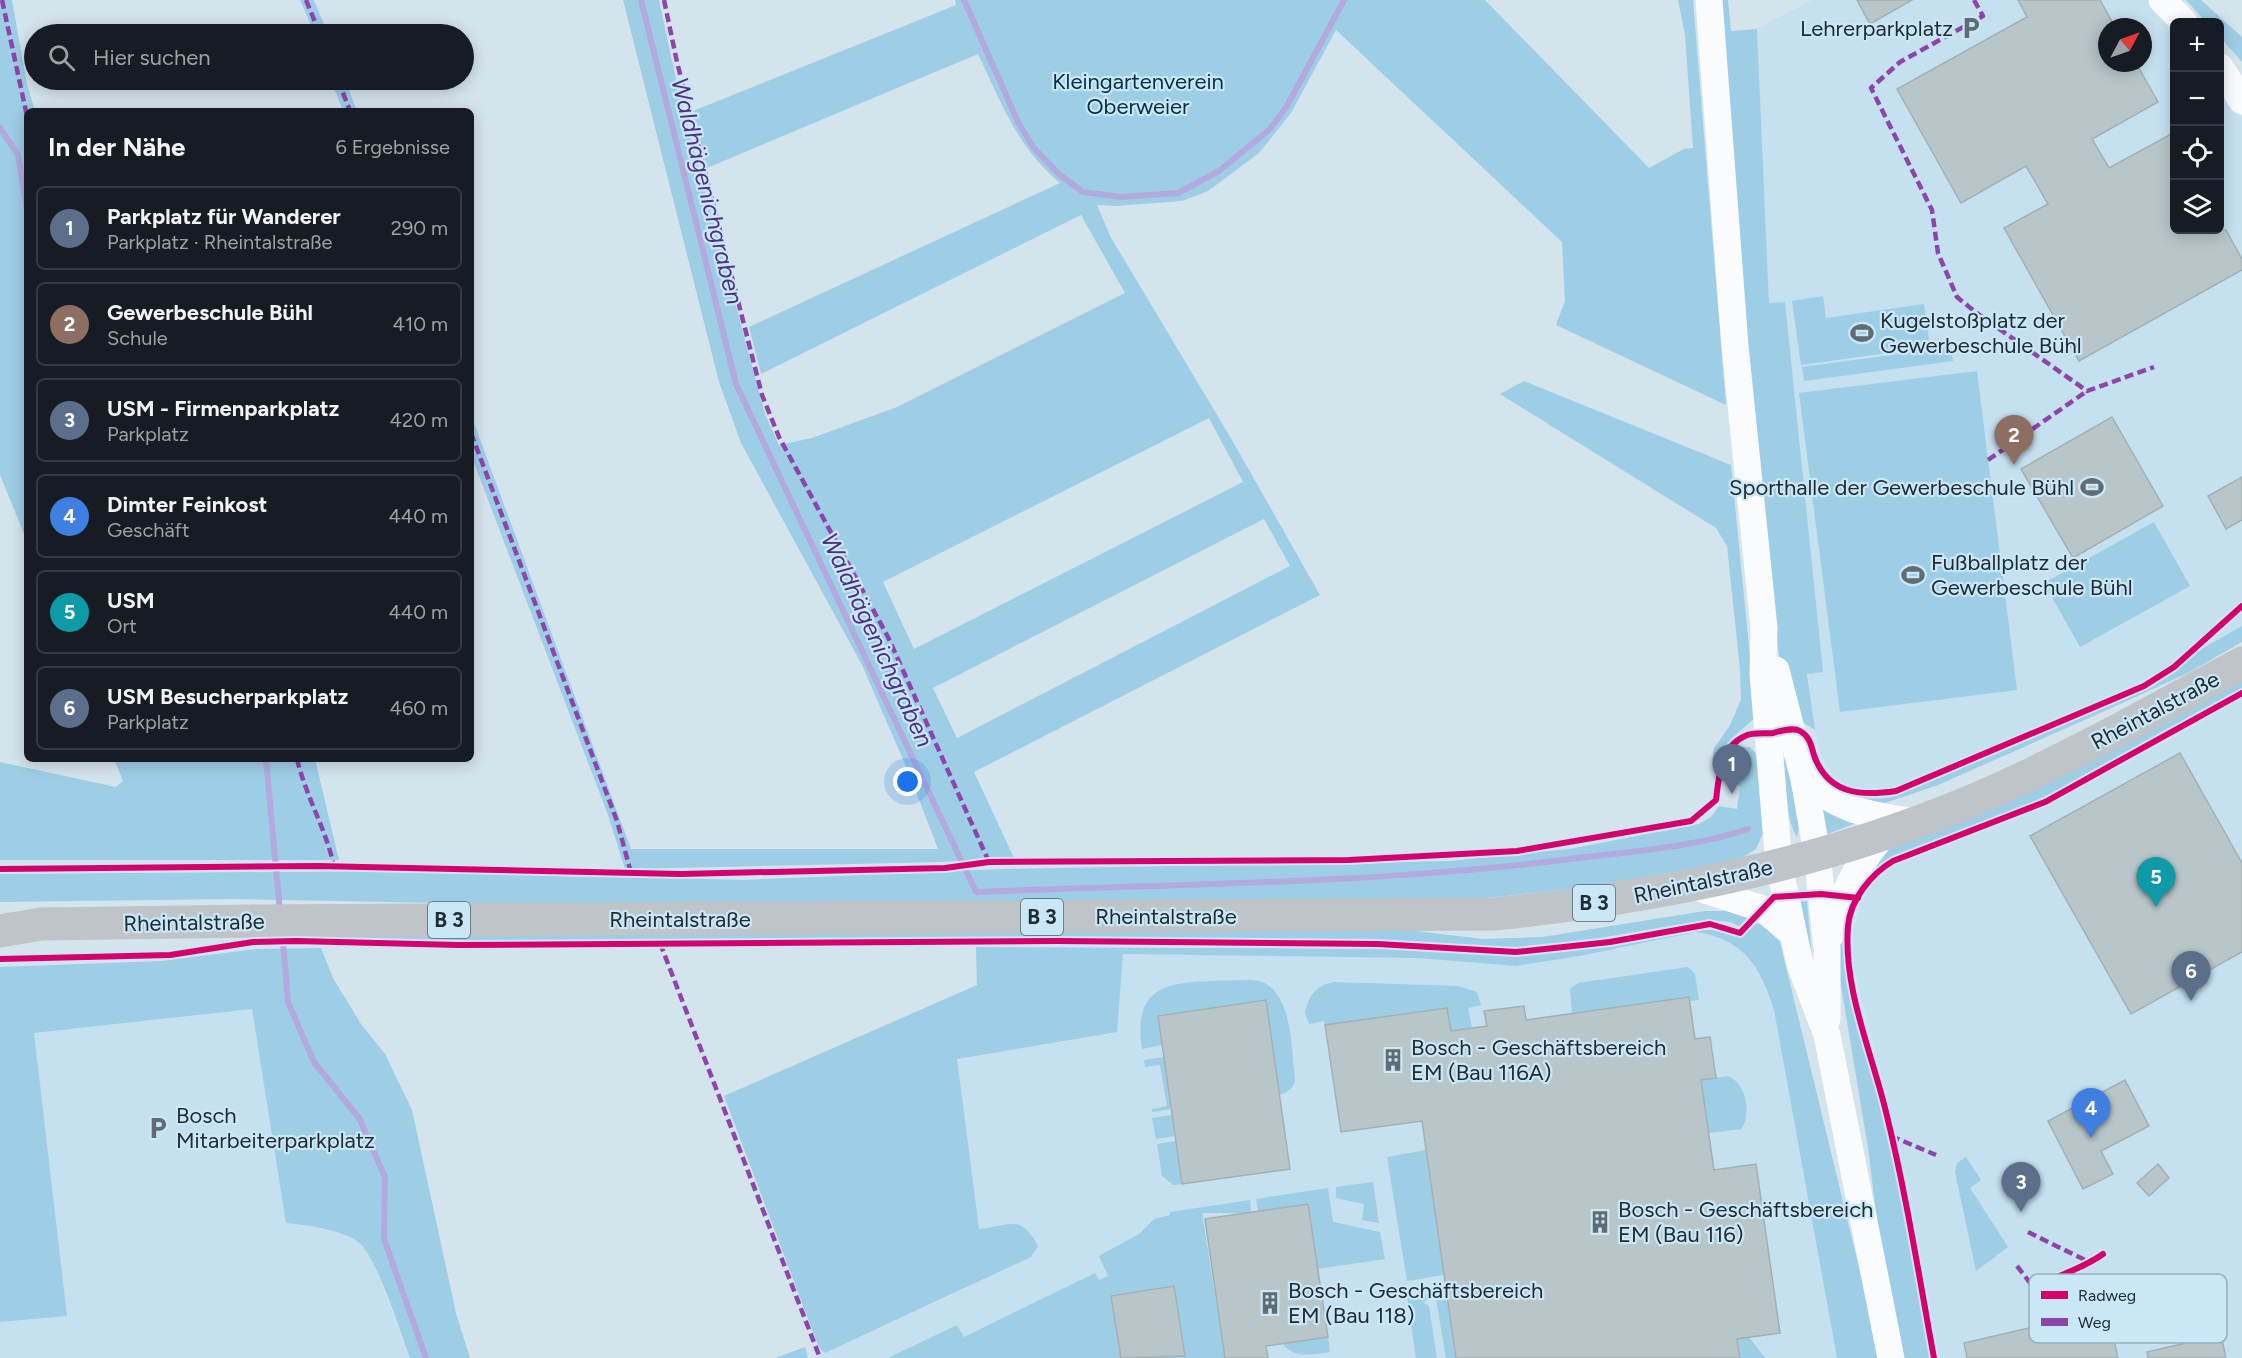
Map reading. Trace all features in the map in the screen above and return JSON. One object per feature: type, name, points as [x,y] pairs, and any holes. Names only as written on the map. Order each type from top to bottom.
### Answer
[{"type":"main road","name":"Rheintalstraße","points":[[0,931],[41,924],[308,920],[1494,914],[1569,907],[1693,886],[1779,865],[1884,834],[1995,790],[2079,751],[2242,663]]},
{"type":"main road","name":"Rheintalstraße","points":[[0,917],[41,924]]},
{"type":"street","points":[[1709,0],[1735,346],[1764,628],[1763,674],[1779,865],[1800,964],[1827,1035],[1891,1358]]},
{"type":"street","points":[[2162,0],[2180,18]]},
{"type":"street","points":[[2223,72],[2242,101]]},
{"type":"street","points":[[1764,628],[1804,779],[1817,854],[1827,948],[1827,1035]]},
{"type":"street","points":[[1804,779],[1834,802],[1848,809],[1916,822]]},
{"type":"street","points":[[1827,948],[1842,894],[1866,856],[1884,834]]},
{"type":"street","points":[[1693,886],[1763,909],[1793,933]]},
{"type":"shaded area","points":[[1812,0],[2151,0],[2170,22],[2170,234],[2224,234],[2224,88],[2242,117],[2242,626],[2143,681],[1895,787],[1870,791],[1848,786],[1831,773],[1821,757],[1813,719],[1769,303],[1757,29]]},
{"type":"shaded area","points":[[2242,697],[2242,1358],[1938,1358],[1905,1175],[1854,968],[1852,933],[1861,903],[1876,877],[1893,865],[2048,804],[2170,740]]},
{"type":"shaded area","points":[[1696,932],[1724,938],[1736,946],[1751,958],[1766,984],[1774,1010],[1837,1358],[814,1358],[968,1288],[933,1004],[977,985],[976,947],[1123,954],[1418,958],[1516,966],[1579,956]]},
{"type":"shaded area","name":"Bosch Mitarbeiterparkplatz","points":[[253,1009],[286,1223],[325,1228],[359,1242],[373,1261],[410,1358],[0,1358],[0,1322],[67,1316],[33,1033]]},
{"type":"green space","points":[[0,0],[12,0],[24,67],[24,90],[29,90],[34,108],[24,108],[24,534],[0,475]]},
{"type":"green space","points":[[300,0],[314,0],[324,24],[311,24]]},
{"type":"green space","name":"Kleingartenverein Oberweier","points":[[623,0],[659,0],[679,93],[765,414],[779,445],[812,438],[897,407],[1125,293],[1081,215],[761,374],[749,327],[1060,183],[1045,170],[1022,140],[1003,107],[978,54],[707,168],[693,111],[956,5],[955,0],[1485,0],[1649,168],[1684,149],[1693,148],[1685,35],[1678,0],[1693,0],[1726,405],[1556,325],[1565,301],[1562,242],[1336,30],[1291,113],[1259,153],[1208,191],[1182,201],[1116,206],[1097,205],[1110,236],[1232,440],[1320,595],[974,772],[1014,858],[941,862],[625,869],[608,815],[474,463],[474,423],[631,849],[938,849],[908,771],[862,665],[741,443],[719,382]],"holes":[[[1209,418],[1243,482],[914,649],[883,582]],[[1264,519],[1290,566],[957,738],[933,688]]]},
{"type":"green space","points":[[1716,0],[1728,0],[1731,31],[1757,29],[1769,303],[1785,302],[1823,672],[1807,674],[1815,730],[1799,720],[1783,680],[1762,544]]},
{"type":"green space","points":[[2186,0],[2201,0],[2221,18],[2202,18]]},
{"type":"green space","points":[[2224,21],[2242,37],[2242,62],[2224,42]]},
{"type":"green space","points":[[335,90],[349,90],[356,108],[342,108]]},
{"type":"green space","name":"Kugelstoßplatz der Gewerbeschule Bühl","points":[[1823,296],[1826,318],[1924,304],[1930,347],[1801,365],[1792,301]]},
{"type":"green space","points":[[1951,347],[1953,361],[1804,381],[1802,367]]},
{"type":"green space","name":"Fußballplatz der Gewerbeschule Bühl","points":[[1977,371],[2017,690],[1840,712],[1799,393]]},
{"type":"green space","points":[[1524,381],[1731,465],[1756,717],[1720,749],[1712,761],[1714,748],[1729,727],[1741,700],[1740,669],[1727,546],[1716,528],[1500,394]]},
{"type":"green space","points":[[2154,522],[2190,586],[2080,647],[2044,583]]},
{"type":"green space","points":[[2242,626],[2242,642],[2188,673],[1938,785],[1869,807],[1819,787],[1816,771],[1823,780],[1840,792],[1860,798],[1892,797],[2149,688],[2171,674],[2198,651]]},
{"type":"green space","points":[[2242,679],[2242,688],[2056,793],[1876,867],[1884,852]]},
{"type":"green space","points":[[1742,747],[1750,747],[1760,758],[1763,833],[1756,849],[1738,860],[1596,886],[1450,902],[711,908],[233,899],[0,902],[0,874],[408,871],[743,880],[1002,869],[1450,861],[1569,849],[1699,824],[1711,817],[1719,806],[1737,809],[1740,787],[1727,773],[1734,751]]},
{"type":"green space","points":[[1789,758],[1800,824],[1797,837],[1788,810],[1782,760]]},
{"type":"green space","points":[[0,762],[116,787],[123,781],[115,762],[316,762],[339,860],[0,860]]},
{"type":"green space","points":[[1817,803],[1864,820],[1825,835]]},
{"type":"green space","points":[[1807,901],[1812,959],[1797,902]]},
{"type":"green space","points":[[1705,911],[1736,911],[1748,917],[1742,927],[1760,923],[1780,942],[1881,1358],[1837,1358],[1774,1010],[1763,980],[1748,957],[1738,948],[1713,936],[1696,932],[1579,956],[1516,966],[1418,958],[1123,954],[1117,1032],[957,1059],[979,1229],[1006,1224],[1020,1225],[1032,1236],[1038,1246],[1031,1257],[825,1353],[819,1348],[724,1096],[977,985],[976,947],[1416,949],[1505,956],[1589,948],[1697,929],[1725,931],[1741,927],[1730,922],[1706,920],[1516,952],[1376,940],[1056,938],[473,942],[298,936],[1400,929],[1482,939],[1542,937]]},
{"type":"green space","points":[[1838,935],[1844,939],[1848,984],[1889,1142],[1930,1358],[1900,1358],[1885,1286],[1868,1148],[1837,962]]},
{"type":"green space","points":[[321,948],[333,978],[361,1024],[385,1054],[412,1110],[456,1313],[470,1358],[410,1358],[380,1277],[364,1248],[357,1241],[340,1233],[323,1228],[286,1223],[252,1009],[34,1033],[67,1316],[0,1322],[0,967],[161,961],[256,949]]},
{"type":"green space","points":[[1688,967],[1695,974],[1699,1000],[1690,1001],[1689,997],[1572,1014],[1570,989],[1578,983]]},
{"type":"green space","points":[[1259,981],[1270,987],[1278,996],[1288,1022],[1295,1082],[1285,1093],[1279,1095],[1266,1000],[1158,1015],[1162,1045],[1142,1049],[1140,1029],[1142,1014],[1147,1002],[1155,993],[1166,987],[1195,982]]},
{"type":"green space","points":[[1334,982],[1458,986],[1477,992],[1481,1005],[1468,1008],[1472,1028],[1451,1031],[1447,1008],[1325,1025],[1324,1021],[1309,1024],[1305,1013],[1311,996],[1318,988]]},
{"type":"green space","points":[[1164,1057],[1171,1109],[1152,1112],[1152,1109],[1167,1106],[1160,1065],[1145,1067],[1144,1060]]},
{"type":"green space","points":[[1727,1076],[1734,1079],[1743,1091],[1746,1107],[1744,1123],[1741,1129],[1709,1133],[1701,1080]]},
{"type":"green space","points":[[1172,1115],[1175,1136],[1156,1139],[1152,1118]]},
{"type":"green space","points":[[1176,1141],[1182,1184],[1173,1185],[1162,1176],[1157,1144]]},
{"type":"green space","points":[[1426,1150],[1444,1275],[1407,1281],[1387,1157]]},
{"type":"green space","points":[[1966,1157],[1981,1180],[1970,1188],[2008,1247],[1976,1271],[1955,1172],[1957,1163]]},
{"type":"green space","points":[[1373,1182],[1379,1223],[1362,1220],[1364,1204],[1336,1198],[1336,1187]]},
{"type":"green space","points":[[1328,1188],[1333,1222],[1380,1232],[1385,1259],[1317,1269],[1258,1211],[1256,1199]]},
{"type":"green space","points":[[1250,1200],[1251,1213],[1202,1213],[1225,1358],[888,1358],[957,1325],[964,1337],[1095,1273],[1099,1280],[1108,1276],[1099,1256],[1139,1234],[1154,1219],[1170,1215],[1170,1212]]},
{"type":"green space","points":[[1446,1291],[1456,1358],[1446,1358],[1435,1293]]},
{"type":"green space","points":[[1428,1294],[1424,1303],[1429,1306],[1437,1358],[1416,1358],[1407,1297]]},
{"type":"green space","points":[[1328,1337],[1330,1352],[1297,1353],[1292,1352],[1283,1344]]},
{"type":"green space","points":[[1749,1337],[1765,1358],[1740,1358],[1738,1338]]},
{"type":"green space","points":[[805,1347],[808,1358],[775,1358]]},
{"type":"building","points":[[1857,0],[1912,0],[1870,24]]},
{"type":"building","points":[[2018,0],[2100,0],[2110,18],[2098,18],[2098,72],[2141,72],[2158,102],[2092,139],[2109,168],[2170,135],[2170,234],[2224,234],[2226,230],[2242,259],[2242,270],[2079,361],[2004,228],[2048,204],[2026,166],[1961,203],[1897,89],[2027,17]]},
{"type":"building","name":"Sporthalle der Gewerbeschule Bühl","points":[[2112,417],[2163,506],[2073,558],[2021,469]]},
{"type":"building","points":[[2242,477],[2242,520],[2226,529],[2208,496]]},
{"type":"building","points":[[2180,753],[2242,863],[2242,952],[2131,1014],[2030,836]]},
{"type":"building","name":"Bosch - Geschäftsbereich EM (Bau 116)","points":[[1689,997],[1695,1039],[1710,1037],[1716,1078],[1701,1080],[1714,1170],[1756,1164],[1780,1333],[1737,1339],[1740,1358],[1456,1358],[1422,1121],[1341,1132],[1325,1025],[1447,1008],[1451,1031],[1487,1026],[1484,1011],[1524,1006],[1526,1020]]},
{"type":"building","points":[[1266,1000],[1290,1169],[1182,1184],[1158,1016]]},
{"type":"building","points":[[2125,1080],[2149,1126],[2101,1151],[2113,1174],[2083,1189],[2048,1121]]},
{"type":"building","points":[[2158,1164],[2169,1178],[2149,1196],[2137,1183]]},
{"type":"building","name":"Bosch - Geschäftsbereich EM (Bau 118)","points":[[1308,1204],[1328,1337],[1266,1346],[1268,1358],[1225,1358],[1205,1219]]},
{"type":"building","points":[[1174,1286],[1185,1356],[1121,1358],[1111,1296]]},
{"type":"building","points":[[2029,1328],[2029,1343],[2114,1343],[2118,1358],[1967,1358],[1964,1343]]},
{"type":"building","points":[[2186,1343],[2223,1343],[2226,1358],[2148,1358],[2147,1352]]},
{"type":"waterway","name":"Waldhägenichgraben","points":[[641,0],[736,384],[976,892],[1273,882],[1422,874],[1660,848],[1706,840],[1748,829]]},
{"type":"waterway","points":[[964,0],[1018,122],[1033,147],[1060,175],[1083,192],[1121,197],[1178,193],[1219,171],[1270,129],[1287,106],[1344,0]]},
{"type":"waterway","points":[[0,128],[18,155],[24,192]]},
{"type":"waterway","points":[[266,762],[280,912]]},
{"type":"waterway","points":[[282,931],[288,1002],[314,1062],[359,1118],[385,1177],[384,1239],[426,1358]]},
{"type":"marked path","points":[[2,0],[25,108]]},
{"type":"marked path","points":[[306,0],[316,24]]},
{"type":"marked path","points":[[664,0],[677,62],[762,395],[779,437],[888,637],[989,862]]},
{"type":"marked path","points":[[1974,0],[1983,16],[1900,62],[1871,88],[1932,210],[1938,253],[1957,297],[2087,391],[2154,367]]},
{"type":"marked path","points":[[342,90],[349,108]]},
{"type":"marked path","points":[[1988,460],[2087,391]]},
{"type":"marked path","points":[[474,441],[617,821],[631,873]]},
{"type":"marked path","points":[[298,762],[327,840],[334,867]]},
{"type":"marked path","points":[[660,943],[820,1358]]},
{"type":"marked path","points":[[1891,1136],[1936,1155]]},
{"type":"marked path","points":[[2028,1232],[2091,1263]]},
{"type":"marked path","points":[[2017,1266],[2029,1282]]},
{"type":"cycle path","points":[[0,869],[318,866],[681,874],[945,868],[989,862],[1349,860],[1517,851],[1691,821],[1716,800],[1722,763],[1730,747],[1751,734],[1797,730],[1809,739],[1821,770],[1838,786],[1859,793],[1896,791],[2144,686],[2174,667],[2242,606]]},
{"type":"cycle path","points":[[1934,1358],[1893,1142],[1854,997],[1848,950],[1848,926],[1857,897],[1870,880],[1893,861],[2045,802],[2242,693]]},
{"type":"cycle path","points":[[0,959],[170,955],[253,942],[296,941],[458,945],[1057,941],[1378,944],[1516,952],[1610,942],[1710,924],[1740,933],[1774,897],[1821,894],[1858,898]]},
{"type":"cycle path","points":[[2063,1274],[2103,1254]]},
{"type":"place","name":"Lehrerparkplatz","points":[[1971,28]]},
{"type":"place","name":"Kugelstoßplatz der Gewerbeschule Bühl","points":[[1862,333]]},
{"type":"place","name":"Gewerbeschule Bühl","points":[[2014,465]]},
{"type":"place","name":"Sporthalle der Gewerbeschule Bühl","points":[[2092,487]]},
{"type":"place","name":"Fußballplatz der Gewerbeschule Bühl","points":[[1913,575]]},
{"type":"place","name":"Parkplatz für Wanderer","points":[[1732,794]]},
{"type":"place","name":"USM","points":[[2156,907]]},
{"type":"place","name":"USM Besucherparkplatz","points":[[2191,1001]]},
{"type":"place","name":"Bosch - Geschäftsbereich EM (Bau 116A)","points":[[1393,1060]]},
{"type":"place","name":"Bosch Mitarbeiterparkplatz","points":[[158,1128]]},
{"type":"place","name":"Dimter Feinkost","points":[[2091,1138]]},
{"type":"place","name":"USM - Firmenparkplatz","points":[[2021,1212]]},
{"type":"place","name":"Bosch - Geschäftsbereich EM (Bau 116)","points":[[1600,1222]]},
{"type":"place","name":"Bosch - Geschäftsbereich EM (Bau 118)","points":[[1270,1303]]}]
